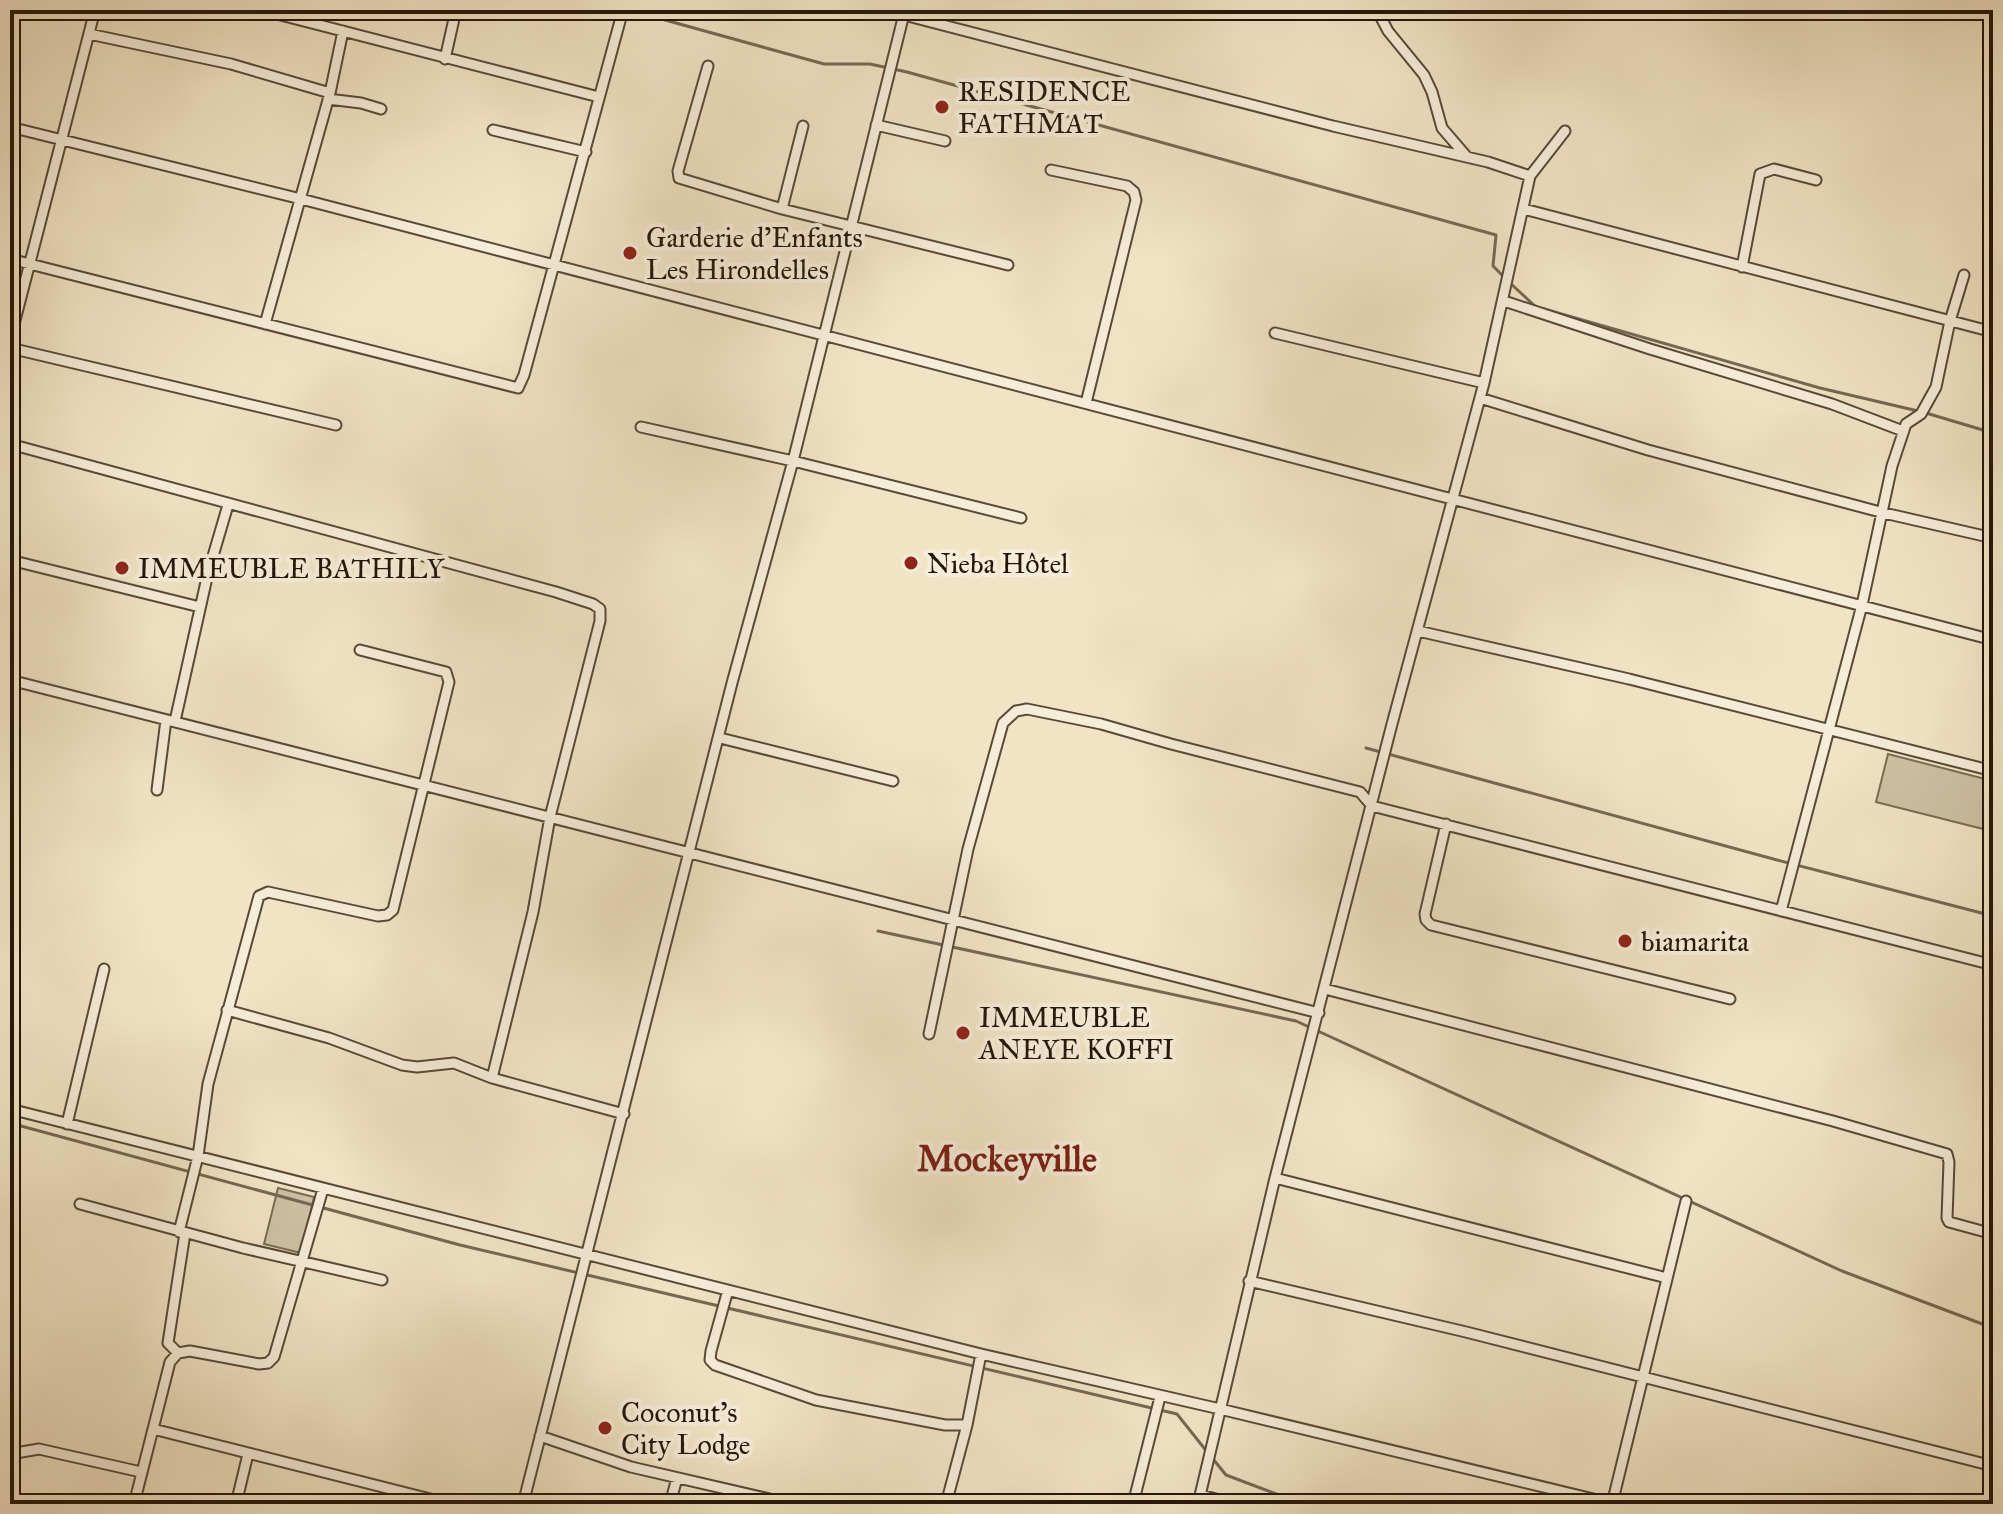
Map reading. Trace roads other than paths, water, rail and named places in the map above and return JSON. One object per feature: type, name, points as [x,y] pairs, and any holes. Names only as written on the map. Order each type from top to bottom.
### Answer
[{"type":"street","points":[[10,340],[95,10]]},
{"type":"street","points":[[261,10],[599,97]]},
{"type":"street","points":[[445,59],[456,10]]},
{"type":"street","points":[[10,259],[518,388],[623,10]]},
{"type":"street","points":[[1377,10],[1388,31],[1424,75],[1442,128],[1467,157]]},
{"type":"street","points":[[523,1504],[793,461],[904,13],[1156,81],[1467,157],[1530,176]]},
{"type":"street","points":[[265,324],[329,96],[343,31]]},
{"type":"street","points":[[89,34],[231,64],[329,96],[381,109]]},
{"type":"street","points":[[708,66],[678,171],[679,178],[782,209],[1008,265]]},
{"type":"street","points":[[876,125],[945,141]]},
{"type":"street","points":[[782,209],[803,126]]},
{"type":"street","points":[[10,127],[301,199],[1993,640]]},
{"type":"street","points":[[493,130],[586,152]]},
{"type":"street","points":[[1234,1504],[1200,1499],[1249,1281],[1484,383],[1530,176],[1565,131]]},
{"type":"street","points":[[1742,267],[1760,174],[1774,169],[1816,180]]},
{"type":"street","points":[[1051,170],[1127,186],[1134,192],[1136,200],[1086,403]]},
{"type":"street","points":[[1524,209],[1993,332]]},
{"type":"street","points":[[1781,911],[1862,605],[1892,466],[1903,431],[1912,419],[1921,414],[1936,387],[1950,321],[1964,275]]},
{"type":"street","points":[[1504,301],[1832,404],[1903,431]]},
{"type":"street","points":[[1275,333],[1484,383]]},
{"type":"street","points":[[10,348],[336,425]]},
{"type":"street","points":[[1480,398],[1648,450],[1884,513],[1993,538]]},
{"type":"street","points":[[641,427],[1021,518]]},
{"type":"street","points":[[10,444],[556,592],[600,609],[600,621],[550,817],[533,912],[492,1078]]},
{"type":"street","points":[[157,790],[170,721],[228,505]]},
{"type":"street","points":[[10,560],[200,607]]},
{"type":"street","points":[[1418,631],[1629,679],[1993,771]]},
{"type":"street","points":[[178,1353],[168,1343],[182,1232],[198,1156],[208,1084],[259,896],[263,892],[378,916],[387,915],[393,910],[449,682],[446,672],[360,650]]},
{"type":"street","points":[[10,680],[1319,1013]]},
{"type":"street","points":[[929,1034],[968,849],[1003,723],[1016,711],[1027,709],[1101,724],[1360,792],[1372,806],[1993,965]]},
{"type":"street","points":[[720,738],[893,781]]},
{"type":"street","points":[[1446,824],[1425,914],[1431,925],[1730,999]]},
{"type":"street","points":[[67,1124],[104,969]]},
{"type":"street","points":[[1325,989],[1833,1121],[1947,1154],[1949,1222],[1993,1234]]},
{"type":"street","points":[[227,1010],[329,1038],[402,1065],[417,1067],[454,1063],[492,1078],[624,1114]]},
{"type":"street","points":[[10,1109],[981,1354],[1611,1504],[1686,1201]]},
{"type":"street","points":[[1275,1178],[1667,1278]]},
{"type":"street","points":[[134,1504],[170,1362],[178,1353],[190,1351],[259,1364],[268,1363],[274,1357],[323,1189]]},
{"type":"street","points":[[80,1204],[382,1280]]},
{"type":"street","points":[[1249,1281],[1642,1375],[1993,1466]]},
{"type":"street","points":[[728,1290],[711,1351],[710,1360],[715,1365],[816,1400],[945,1425],[967,1425]]},
{"type":"street","points":[[946,1504],[967,1425],[981,1354]]},
{"type":"street","points":[[1133,1504],[1160,1397]]},
{"type":"street","points":[[153,1429],[417,1500],[450,1504]]},
{"type":"street","points":[[540,1436],[631,1467],[791,1504]]},
{"type":"street","points":[[10,1454],[39,1449],[141,1472]]},
{"type":"street","points":[[236,1504],[248,1454]]},
{"type":"street","points":[[670,1504],[677,1478]]},
{"type":"waterway","points":[[629,10],[824,64],[870,64],[907,72],[1496,235],[1493,266],[1504,277]]},
{"type":"waterway","points":[[1510,283],[1536,307]]},
{"type":"waterway","points":[[1544,309],[1820,388],[1918,411]]},
{"type":"waterway","points":[[1926,413],[1993,433]]},
{"type":"waterway","points":[[1366,748],[1993,916]]},
{"type":"waterway","points":[[878,931],[1296,1021],[1842,1271],[1993,1328]]},
{"type":"waterway","points":[[10,1123],[460,1245],[1177,1414],[1208,1453]]},
{"type":"waterway","points":[[1213,1459],[1226,1475],[1303,1504]]},
{"type":"place","name":"RESIDENCE FATHMAT","points":[[942,107]]},
{"type":"place","name":"Garderie d'Enfants Les Hirondelles","points":[[630,253]]},
{"type":"place","name":"Nieba Hôtel","points":[[911,563]]},
{"type":"place","name":"IMMEUBLE BATHILY","points":[[122,568]]},
{"type":"place","name":"biamarita","points":[[1625,941]]},
{"type":"place","name":"IMMEUBLE ANEYE KOFFI","points":[[963,1033]]},
{"type":"place","name":"Coconut’s City Lodge","points":[[605,1428]]},
{"type":"district","name":"Mockeyville","points":[[1007,1159]]}]
